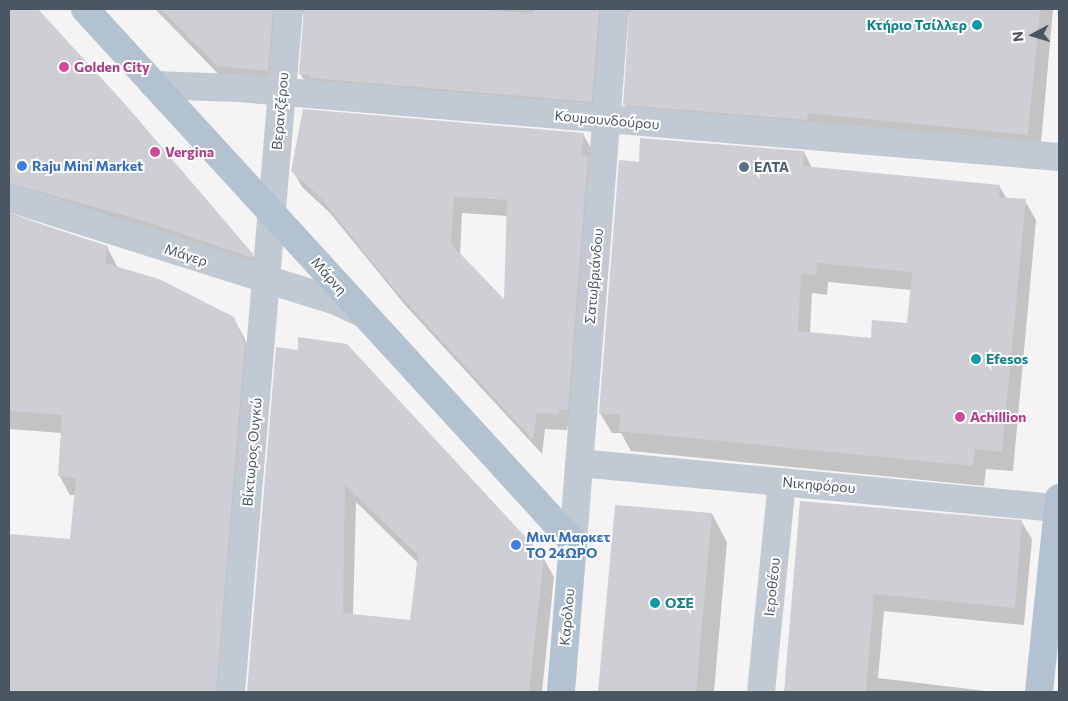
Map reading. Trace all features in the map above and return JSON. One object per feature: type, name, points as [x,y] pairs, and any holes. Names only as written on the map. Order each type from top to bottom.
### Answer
[{"type":"main road","name":"Μάρνη","points":[[84,9],[573,542]]},
{"type":"main road","points":[[1039,692],[1059,505]]},
{"type":"main road","name":"Καρόλου","points":[[561,692],[573,542]]},
{"type":"street","name":"Βερανζέρου","points":[[271,213],[289,9]]},
{"type":"street","name":"Σατωβριάνδου","points":[[573,542],[615,9]]},
{"type":"street","name":"Κουμουνδούρου","points":[[154,85],[282,92],[1059,157]]},
{"type":"street","name":"Μάγερ","points":[[9,198],[266,281],[338,302],[362,313]]},
{"type":"street","name":"Βίκτωρος Ουγκώ","points":[[231,692],[271,213]]},
{"type":"street","name":"Νικηφόρου","points":[[579,463],[1059,505]]},
{"type":"street","name":"Ιεροθέου","points":[[761,692],[782,482]]},
{"type":"building","points":[[9,9],[38,9],[125,104],[253,254],[252,258],[141,220],[9,183]]},
{"type":"building","points":[[161,9],[273,9],[268,71],[217,66]]},
{"type":"building","points":[[304,9],[484,9],[533,14],[534,9],[599,9],[592,102],[310,78],[310,75],[299,74]]},
{"type":"building","points":[[630,9],[1040,9],[1028,135],[808,113],[807,120],[623,105]]},
{"type":"building","points":[[303,109],[584,133],[581,156],[588,156],[568,410],[559,410],[559,414],[537,413],[533,440],[394,289],[320,197],[291,171]],"holes":[[[454,197],[507,200],[504,299],[451,244]]]},
{"type":"building","points":[[640,138],[804,151],[803,166],[1000,185],[998,197],[1026,199],[1002,452],[975,449],[973,466],[619,431],[620,415],[599,413],[619,160],[639,162]],"holes":[[[817,263],[912,272],[907,323],[872,320],[871,338],[798,331],[801,274],[816,275]]]},
{"type":"building","points":[[9,214],[108,246],[105,263],[159,279],[234,317],[245,344],[216,692],[9,692],[9,534],[70,539],[76,478],[58,476],[62,415],[9,411]]},
{"type":"building","points":[[298,337],[347,344],[544,557],[529,692],[247,692],[276,347],[298,350]],"holes":[[[345,485],[418,555],[410,620],[343,613]]]},
{"type":"building","points":[[800,501],[1022,520],[1015,608],[874,594],[866,692],[784,692]]},
{"type":"building","name":"ΟΣΕ","points":[[615,505],[712,513],[696,692],[598,692]]},
{"type":"place","name":"Κτήριο Τσίλλερ","points":[[977,25]]},
{"type":"place","name":"Golden City","points":[[64,67]]},
{"type":"place","name":"Vergina","points":[[155,152]]},
{"type":"place","name":"Raju Mini Market","points":[[22,166]]},
{"type":"place","name":"ΕΛΤΑ","points":[[744,167]]},
{"type":"place","name":"Efesos","points":[[976,359]]},
{"type":"place","name":"Achillion","points":[[960,417]]},
{"type":"place","name":"Μινι Μαρκετ ΤΟ 24ΩΡΟ","points":[[516,545]]},
{"type":"place","name":"ΟΣΕ","points":[[655,603]]}]
